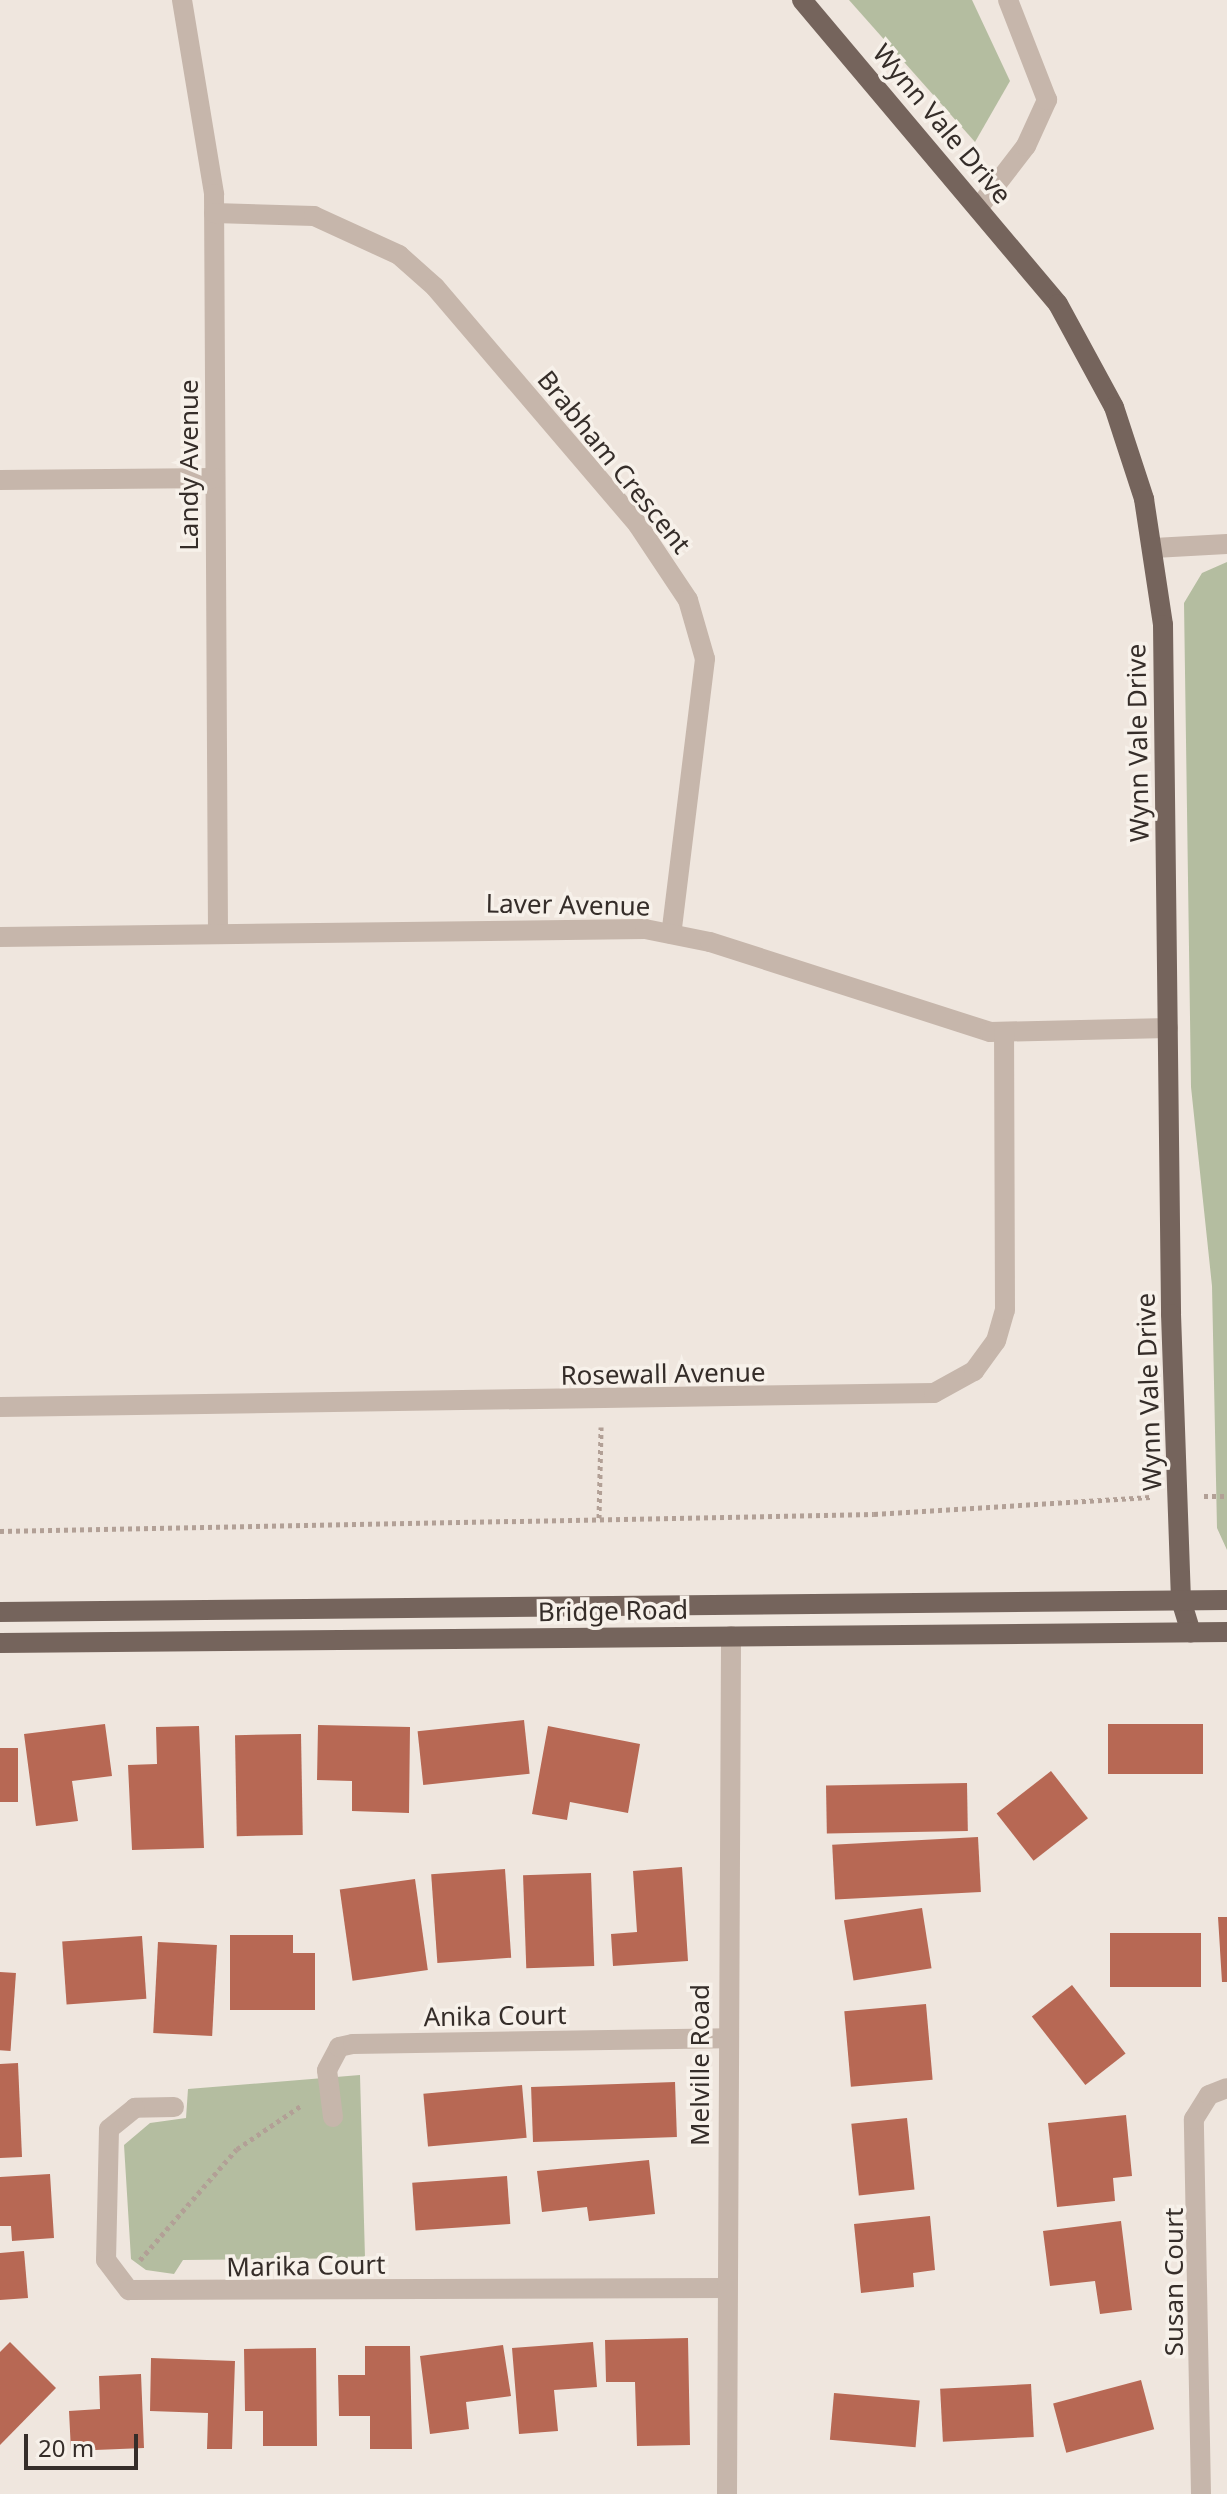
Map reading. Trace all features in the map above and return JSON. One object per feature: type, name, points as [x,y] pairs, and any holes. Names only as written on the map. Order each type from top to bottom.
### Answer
[{"type":"main road","name":"Wynn Vale Drive","points":[[802,0],[1058,304],[1098,371],[1154,548],[1163,625],[1168,1028],[1181,1600],[1191,1632]]},
{"type":"main road","name":"Bridge Road","points":[[0,1612],[1227,1600]]},
{"type":"main road","points":[[721,1605],[731,1636]]},
{"type":"main road","name":"Bridge Road","points":[[0,1643],[1227,1632]]},
{"type":"street","name":"Landy Avenue","points":[[182,0],[214,213],[218,933]]},
{"type":"street","points":[[979,207],[1026,146],[1047,100],[1008,0]]},
{"type":"street","name":"Brabham Crescent","points":[[214,213],[314,216],[399,255],[435,287],[638,525],[688,600],[705,659],[671,934]]},
{"type":"street","points":[[0,480],[215,478]]},
{"type":"street","points":[[1154,548],[1227,544]]},
{"type":"street","name":"Laver Avenue","points":[[0,937],[218,933],[671,934],[1004,1032],[1168,1028]]},
{"type":"street","name":"Rosewall Avenue","points":[[0,1407],[934,1393],[974,1371],[996,1341],[1005,1310],[1004,1032]]},
{"type":"street","name":"Melville Road","points":[[727,2494],[726,2038],[731,1636]]},
{"type":"street","name":"Anika Court","points":[[333,2117],[330,2093],[332,2056],[353,2044],[726,2038]]},
{"type":"street","name":"Susan Court","points":[[1201,2494],[1194,2119],[1209,2095],[1227,2088]]},
{"type":"street","points":[[121,2282],[106,2260],[109,2129],[135,2108],[174,2107]]},
{"type":"street","name":"Marika Court","points":[[121,2282],[148,2293],[727,2288]]},
{"type":"path","points":[[599,1518],[601,1424]]},
{"type":"path","points":[[0,1531],[874,1514],[1178,1497]]},
{"type":"path","points":[[121,2282],[237,2149],[288,2111],[330,2093]]},
{"type":"green space","points":[[849,0],[972,0],[1010,81],[975,142]]},
{"type":"green space","points":[[1227,562],[1227,1550],[1217,1528],[1212,1286],[1191,1087],[1184,603],[1202,573]]},
{"type":"green space","points":[[360,2075],[365,2258],[183,2260],[174,2274],[146,2270],[131,2259],[124,2145],[150,2123],[186,2118],[188,2089]]},
{"type":"building","points":[[524,1720],[530,1774],[423,1785],[418,1731]]},
{"type":"building","points":[[105,1724],[112,1776],[72,1781],[78,1821],[36,1826],[24,1734]]},
{"type":"building","points":[[1108,1724],[1203,1724],[1203,1774],[1108,1774]]},
{"type":"building","points":[[318,1725],[410,1727],[409,1813],[352,1811],[352,1781],[317,1780]]},
{"type":"building","points":[[199,1726],[204,1848],[132,1850],[128,1765],[157,1764],[156,1727]]},
{"type":"building","points":[[548,1726],[640,1744],[628,1813],[570,1802],[567,1820],[532,1814]]},
{"type":"building","points":[[301,1734],[303,1835],[237,1836],[235,1735]]},
{"type":"building","points":[[0,1748],[18,1748],[18,1802],[0,1802]]},
{"type":"building","points":[[1051,1771],[1088,1818],[1034,1861],[997,1813]]},
{"type":"building","points":[[967,1783],[968,1831],[827,1833],[826,1785]]},
{"type":"building","points":[[978,1837],[981,1892],[835,1900],[832,1845]]},
{"type":"building","points":[[682,1867],[688,1961],[613,1966],[611,1934],[637,1932],[633,1871]]},
{"type":"building","points":[[505,1869],[511,1958],[437,1963],[431,1874]]},
{"type":"building","points":[[591,1873],[594,1966],[526,1968],[523,1875]]},
{"type":"building","points":[[415,1879],[428,1970],[353,1981],[340,1890]]},
{"type":"building","points":[[922,1908],[932,1968],[854,1981],[844,1920]]},
{"type":"building","points":[[1218,1917],[1227,1917],[1227,1982],[1222,1982]]},
{"type":"building","points":[[1110,1933],[1201,1933],[1201,1987],[1110,1987]]},
{"type":"building","points":[[230,1935],[293,1935],[293,1953],[315,1953],[315,2010],[230,2010]]},
{"type":"building","points":[[142,1936],[146,1999],[67,2004],[62,1942]]},
{"type":"building","points":[[158,1942],[217,1945],[212,2036],[153,2033]]},
{"type":"building","points":[[0,1972],[16,1973],[11,2051],[0,2050]]},
{"type":"building","points":[[1072,1985],[1126,2054],[1085,2085],[1032,2016]]},
{"type":"building","points":[[926,2004],[933,2080],[851,2087],[844,2011]]},
{"type":"building","points":[[18,2063],[22,2157],[0,2158],[0,2064]]},
{"type":"building","points":[[675,2082],[677,2137],[533,2142],[531,2087]]},
{"type":"building","points":[[522,2085],[527,2138],[428,2146],[423,2094]]},
{"type":"building","points":[[1126,2115],[1132,2176],[1113,2178],[1115,2201],[1057,2207],[1048,2123]]},
{"type":"building","points":[[907,2118],[915,2190],[859,2195],[851,2124]]},
{"type":"building","points":[[649,2160],[655,2214],[589,2221],[587,2207],[542,2212],[537,2171]]},
{"type":"building","points":[[50,2174],[54,2238],[12,2241],[11,2226],[0,2226],[0,2177]]},
{"type":"building","points":[[507,2176],[510,2224],[416,2231],[412,2183]]},
{"type":"building","points":[[930,2216],[935,2270],[913,2273],[914,2287],[861,2293],[854,2224]]},
{"type":"building","points":[[1121,2221],[1132,2310],[1100,2314],[1095,2281],[1050,2286],[1043,2231]]},
{"type":"building","points":[[24,2251],[28,2298],[0,2300],[0,2253]]},
{"type":"building","points":[[688,2338],[690,2445],[637,2446],[635,2382],[606,2382],[605,2340]]},
{"type":"building","points":[[10,2342],[56,2388],[0,2445],[0,2352]]},
{"type":"building","points":[[593,2342],[597,2387],[554,2390],[558,2431],[519,2434],[512,2348]]},
{"type":"building","points":[[503,2345],[511,2396],[466,2402],[469,2429],[430,2434],[420,2356]]},
{"type":"building","points":[[365,2346],[410,2346],[412,2449],[370,2449],[370,2416],[339,2416],[338,2375],[365,2375]]},
{"type":"building","points":[[316,2348],[317,2446],[263,2446],[263,2411],[245,2411],[244,2349]]},
{"type":"building","points":[[151,2358],[235,2361],[232,2449],[207,2449],[208,2413],[150,2411]]},
{"type":"building","points":[[141,2374],[144,2448],[71,2451],[69,2411],[100,2409],[99,2376]]},
{"type":"building","points":[[1141,2380],[1154,2429],[1066,2453],[1053,2404]]},
{"type":"building","points":[[1031,2384],[1034,2437],[943,2442],[940,2389]]},
{"type":"building","points":[[834,2393],[920,2400],[916,2447],[830,2440]]}]
